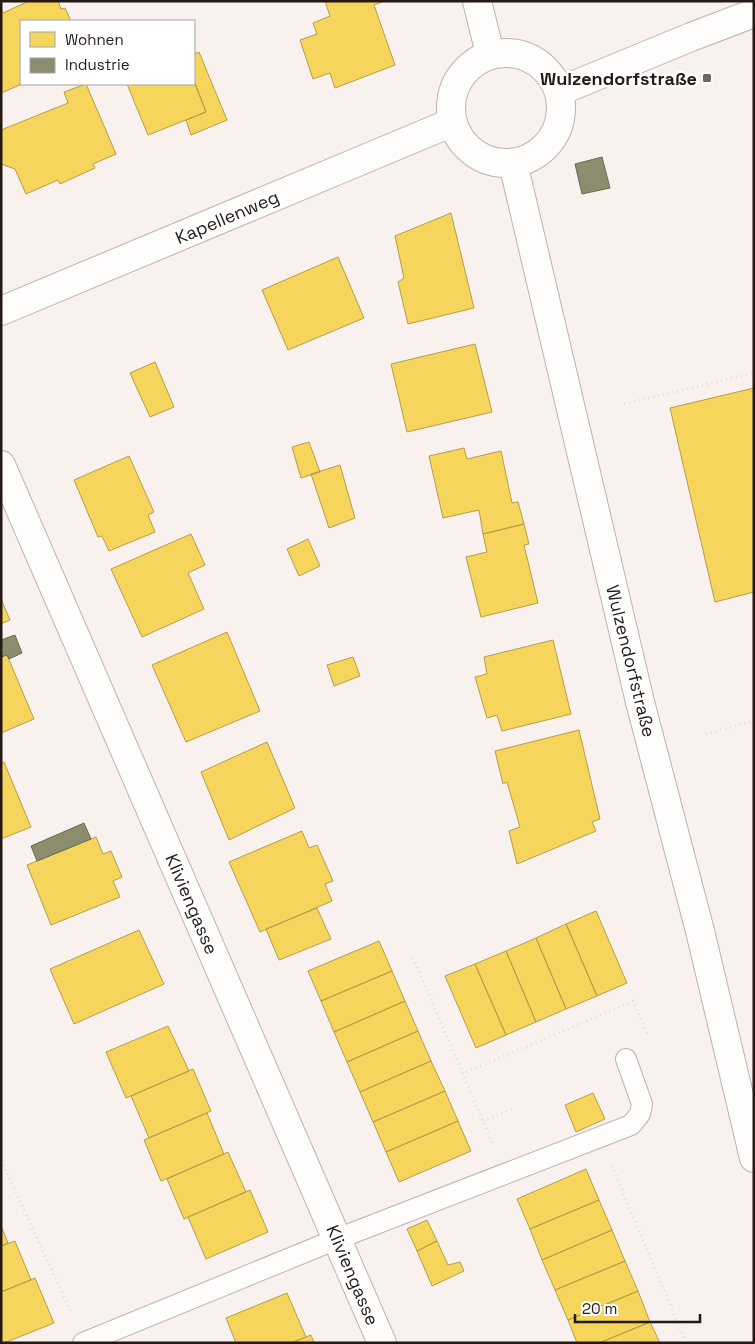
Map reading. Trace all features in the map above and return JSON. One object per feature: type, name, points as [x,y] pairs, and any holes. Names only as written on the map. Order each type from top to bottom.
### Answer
[{"type":"street","points":[[477,1],[490,54]]},
{"type":"street","points":[[560,91],[754,13]]},
{"type":"street","points":[[518,53],[546,68],[560,91],[559,128],[540,153],[513,163],[493,162],[466,146],[453,122],[452,95],[465,70],[490,54],[518,53]]},
{"type":"street","name":"Kapellenweg","points":[[1,311],[453,122]]},
{"type":"street","name":"Wulzendorfstraße","points":[[513,163],[640,702],[700,931],[754,1158]]},
{"type":"street","name":"Kliviengasse","points":[[1,465],[382,1343]]},
{"type":"lane","points":[[84,1342],[337,1239],[631,1124],[640,1114],[642,1104],[626,1059]]},
{"type":"path","points":[[624,404],[754,372]]},
{"type":"path","points":[[706,734],[754,721]]},
{"type":"path","points":[[413,958],[505,1174]]},
{"type":"path","points":[[462,1074],[633,1001],[650,1039]]},
{"type":"path","points":[[483,1122],[514,1108]]},
{"type":"path","points":[[600,1137],[686,1343]]},
{"type":"path","points":[[1,1160],[84,1342]]},
{"type":"building: Wohnen","points":[[29,1],[58,1],[61,9],[65,8],[71,20],[20,20],[20,85],[1,93],[1,8],[3,13]]},
{"type":"building: Wohnen","points":[[325,1],[382,1],[374,5],[395,65],[335,88],[330,73],[313,79],[300,40],[317,34],[313,23],[330,16]]},
{"type":"building: Wohnen","points":[[199,52],[227,120],[191,135],[186,120],[206,112],[195,84],[195,54]]},
{"type":"building: Wohnen","points":[[195,84],[206,112],[148,135],[127,85]]},
{"type":"building: Wohnen","points":[[86,85],[116,154],[93,164],[95,168],[60,184],[58,180],[26,194],[15,169],[1,164],[1,130],[68,103],[64,92]]},
{"type":"building: Wohnen","points":[[451,213],[474,308],[408,324],[398,282],[404,278],[395,236]]},
{"type":"building: Wohnen","points":[[338,257],[364,318],[288,350],[262,290]]},
{"type":"building: Wohnen","points":[[475,344],[492,412],[407,432],[391,364]]},
{"type":"building: Wohnen","points":[[155,362],[174,407],[150,417],[130,373]]},
{"type":"building: Wohnen","points":[[754,388],[754,592],[715,602],[670,408]]},
{"type":"building: Wohnen","points":[[309,442],[320,472],[301,478],[292,447]]},
{"type":"building: Wohnen","points":[[464,448],[467,459],[501,451],[512,503],[518,502],[524,524],[483,534],[479,510],[443,518],[429,456]]},
{"type":"building: Wohnen","points":[[129,456],[154,512],[148,515],[155,532],[109,551],[102,536],[98,537],[74,480]]},
{"type":"building: Wohnen","points":[[340,465],[355,518],[329,528],[311,474]]},
{"type":"building: Wohnen","points":[[524,524],[529,544],[524,545],[538,603],[481,617],[466,557],[487,552],[483,534]]},
{"type":"building: Wohnen","points":[[191,534],[205,565],[188,573],[204,609],[142,637],[111,569]]},
{"type":"building: Wohnen","points":[[308,539],[320,566],[299,576],[287,549]]},
{"type":"building: Wohnen","points":[[1,599],[10,620],[1,624]]},
{"type":"building: Wohnen","points":[[227,632],[260,711],[186,742],[152,665]]},
{"type":"building: Wohnen","points":[[553,640],[571,714],[502,731],[497,715],[487,718],[475,677],[487,674],[484,657]]},
{"type":"building: Wohnen","points":[[7,655],[34,719],[1,733],[1,657]]},
{"type":"building: Wohnen","points":[[353,657],[360,676],[334,686],[327,665]]},
{"type":"building: Wohnen","points":[[579,730],[600,819],[592,822],[596,831],[517,864],[509,831],[520,827],[507,782],[503,784],[495,751]]},
{"type":"building: Wohnen","points":[[267,742],[295,808],[229,840],[201,772]]},
{"type":"building: Wohnen","points":[[4,762],[31,827],[1,839],[1,763]]},
{"type":"building: Wohnen","points":[[302,831],[309,848],[317,845],[333,881],[325,884],[332,901],[260,932],[229,862]]},
{"type":"building: Wohnen","points":[[96,837],[103,854],[111,851],[122,877],[113,881],[120,897],[51,925],[27,865]]},
{"type":"building: Wohnen","points":[[317,908],[331,939],[279,960],[266,929]]},
{"type":"building: Wohnen","points":[[596,911],[627,983],[597,996],[566,924]]},
{"type":"building: Wohnen","points":[[566,924],[597,996],[566,1009],[536,938]]},
{"type":"building: Wohnen","points":[[139,930],[164,984],[74,1024],[50,969]]},
{"type":"building: Wohnen","points":[[536,938],[566,1009],[536,1022],[506,951]]},
{"type":"building: Wohnen","points":[[379,941],[392,971],[321,1001],[308,971]]},
{"type":"building: Wohnen","points":[[506,951],[536,1022],[506,1035],[475,964]]},
{"type":"building: Wohnen","points":[[475,964],[506,1035],[476,1048],[445,976]]},
{"type":"building: Wohnen","points":[[392,971],[405,1001],[334,1032],[321,1001]]},
{"type":"building: Wohnen","points":[[405,1001],[418,1031],[347,1062],[334,1032]]},
{"type":"building: Wohnen","points":[[168,1026],[189,1071],[126,1098],[106,1052]]},
{"type":"building: Wohnen","points":[[418,1031],[431,1061],[360,1092],[347,1062]]},
{"type":"building: Wohnen","points":[[431,1061],[445,1091],[373,1122],[360,1092]]},
{"type":"building: Wohnen","points":[[193,1069],[211,1111],[149,1138],[131,1096]]},
{"type":"building: Wohnen","points":[[445,1091],[458,1121],[386,1152],[373,1122]]},
{"type":"building: Wohnen","points":[[593,1093],[605,1119],[576,1132],[565,1105]]},
{"type":"building: Wohnen","points":[[207,1113],[224,1154],[161,1181],[144,1140]]},
{"type":"building: Wohnen","points":[[458,1121],[471,1151],[399,1182],[386,1152]]},
{"type":"building: Wohnen","points":[[228,1152],[246,1192],[184,1219],[167,1179]]},
{"type":"building: Wohnen","points":[[586,1169],[599,1200],[530,1229],[517,1199]]},
{"type":"building: Wohnen","points":[[250,1190],[268,1232],[206,1259],[188,1217]]},
{"type":"building: Wohnen","points":[[599,1200],[612,1230],[542,1260],[530,1229]]},
{"type":"building: Wohnen","points":[[427,1220],[437,1241],[417,1251],[407,1229]]},
{"type":"building: Wohnen","points":[[1,1226],[8,1243],[1,1246]]},
{"type":"building: Wohnen","points":[[612,1230],[625,1261],[555,1290],[542,1260]]},
{"type":"building: Wohnen","points":[[15,1241],[31,1280],[1,1292],[1,1246]]},
{"type":"building: Wohnen","points":[[437,1241],[448,1265],[460,1262],[464,1271],[432,1286],[417,1251]]},
{"type":"building: Wohnen","points":[[625,1261],[638,1291],[568,1320],[555,1290]]},
{"type":"building: Wohnen","points":[[35,1278],[54,1323],[1,1343],[1,1292]]},
{"type":"building: Wohnen","points":[[638,1291],[650,1322],[599,1343],[577,1343],[568,1320]]},
{"type":"building: Wohnen","points":[[287,1293],[306,1337],[291,1343],[236,1343],[226,1318]]},
{"type":"building: Wohnen","points":[[650,1322],[660,1343],[599,1343]]},
{"type":"building: Wohnen","points":[[311,1335],[314,1343],[291,1343]]},
{"type":"building: Industrie","points":[[602,157],[610,188],[582,194],[575,164]]},
{"type":"building: Industrie","points":[[15,635],[22,653],[9,659],[7,655],[1,657],[1,640]]},
{"type":"building: Industrie","points":[[84,823],[91,839],[37,861],[31,846]]},
{"type":"place","name":"Wulzendorfstraße","points":[[707,78]]}]
